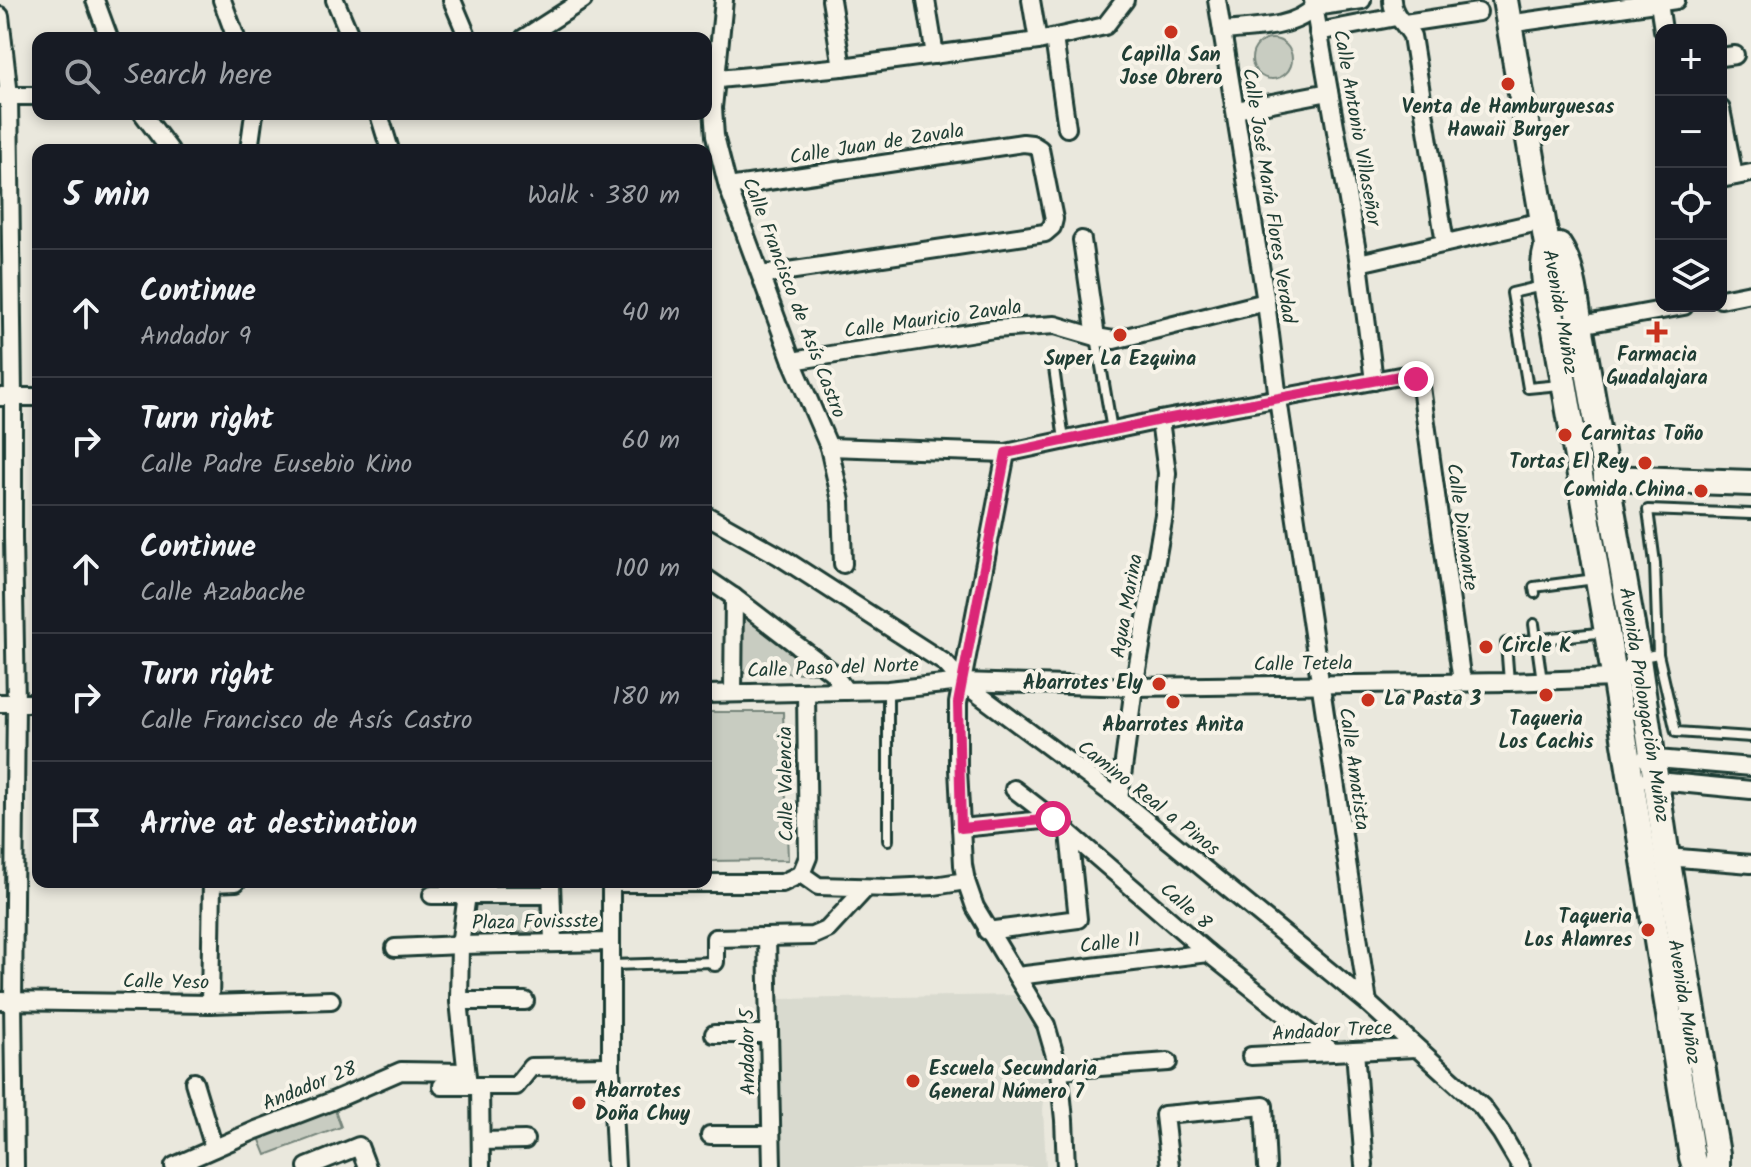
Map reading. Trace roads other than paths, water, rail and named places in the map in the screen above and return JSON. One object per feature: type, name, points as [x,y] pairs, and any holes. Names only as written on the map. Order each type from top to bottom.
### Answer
[{"type":"street","points":[[95,0],[107,32]]},
{"type":"street","points":[[222,0],[234,32]]},
{"type":"street","points":[[335,0],[348,32]]},
{"type":"street","points":[[452,0],[465,32]]},
{"type":"street","points":[[533,32],[583,0]]},
{"type":"street","name":"Calle Francisco de Asís Castro","points":[[712,74],[724,0]]},
{"type":"street","points":[[831,0],[842,67]]},
{"type":"street","points":[[926,0],[935,55]]},
{"type":"street","points":[[1031,0],[1046,40],[1067,128]]},
{"type":"street","points":[[712,80],[842,67],[1046,40],[1105,26],[1125,0]]},
{"type":"street","name":"Calle José María Flores Verdad","points":[[1217,0],[1266,302],[1278,399]]},
{"type":"street","points":[[1222,31],[1295,21],[1307,15],[1314,4],[1362,0]]},
{"type":"street","name":"Avenida Muñoz","points":[[1505,0],[1543,221],[1553,246]]},
{"type":"street","points":[[1520,11],[1668,1],[1664,24]]},
{"type":"street","name":"Calle Antonio Villaseñor","points":[[1314,4],[1359,263],[1374,381]]},
{"type":"street","name":"Avenida Muñoz","points":[[1520,11],[1553,246],[1614,627]]},
{"type":"street","points":[[1318,32],[1398,13],[1478,12]]},
{"type":"street","points":[[1398,13],[1412,36],[1445,243]]},
{"type":"street","points":[[0,16],[4,96],[7,397],[13,538],[8,703],[6,1001],[15,1167]]},
{"type":"street","points":[[1236,110],[1329,92]]},
{"type":"street","name":"Calle Francisco de Asís Castro","points":[[712,94],[715,136],[728,187],[792,361],[829,447],[1006,453],[1160,420],[1405,375],[1416,379]]},
{"type":"street","points":[[4,96],[32,96]]},
{"type":"street","points":[[148,120],[166,144]]},
{"type":"street","points":[[250,144],[253,120]]},
{"type":"street","points":[[381,120],[388,144]]},
{"type":"street","points":[[1727,138],[1735,176]]},
{"type":"street","name":"Calle Juan de Zavala","points":[[728,187],[1023,143],[1040,149],[1054,219],[1052,227],[1045,233],[761,275]]},
{"type":"street","points":[[1359,263],[1543,221]]},
{"type":"street","points":[[1082,240],[1096,337]]},
{"type":"street","name":"Avenida Prolongación Muñoz","points":[[1698,1167],[1689,1142],[1613,678],[1614,627],[1598,578],[1545,285],[1543,260],[1553,246],[1566,256],[1569,267],[1606,478],[1648,657],[1656,843],[1717,1154],[1714,1167]]},
{"type":"street","points":[[1727,298],[1751,293]]},
{"type":"street","name":"Calle Mauricio Zavala","points":[[792,361],[994,329],[1055,325],[1114,340],[1266,302]]},
{"type":"street","points":[[1580,325],[1655,311]]},
{"type":"street","name":"Calle Diamante","points":[[1416,379],[1421,387],[1462,682]]},
{"type":"street","points":[[7,397],[32,397]]},
{"type":"street","name":"Calle Amatista","points":[[1278,399],[1368,1003]]},
{"type":"street","name":"Agua Marina","points":[[1119,799],[1134,687],[1164,515],[1167,473],[1160,420]]},
{"type":"street","points":[[829,447],[841,501],[843,564]]},
{"type":"street","points":[[1006,453],[958,703],[963,865],[975,907],[987,931],[1046,1025],[1059,1070],[1066,1167]]},
{"type":"street","points":[[1606,478],[1751,483]]},
{"type":"street","name":"Camino Real a Pinos","points":[[712,518],[779,556],[945,663],[962,682],[1119,799],[1368,1003],[1482,1107],[1521,1167]]},
{"type":"street","points":[[712,582],[832,672],[846,691]]},
{"type":"street","points":[[733,693],[734,597]]},
{"type":"street","points":[[1613,678],[1625,674],[1648,657]]},
{"type":"street","name":"Calle Tetela","points":[[962,682],[1134,687],[1613,678]]},
{"type":"street","name":"Calle Paso del Norte","points":[[712,694],[888,690],[962,682]]},
{"type":"street","name":"Calle Valencia","points":[[801,874],[808,857],[806,692]]},
{"type":"street","points":[[8,703],[32,703]]},
{"type":"street","points":[[1628,767],[1751,790]]},
{"type":"street","points":[[1654,770],[1751,767]]},
{"type":"street","name":"Calle 8","points":[[1014,789],[1208,953],[1333,1052]]},
{"type":"street","points":[[961,828],[1053,819]]},
{"type":"street","points":[[987,931],[1078,919],[1069,833]]},
{"type":"street","points":[[1656,843],[1751,864]]},
{"type":"street","name":"Avenida Muñoz","points":[[1656,843],[1698,1167]]},
{"type":"street","points":[[712,883],[782,883],[801,874],[818,886],[934,886],[966,881]]},
{"type":"street","points":[[210,1004],[212,888]]},
{"type":"street","points":[[611,888],[611,1066],[616,1167]]},
{"type":"street","points":[[715,962],[715,938],[812,936],[828,929],[866,888]]},
{"type":"street","points":[[432,895],[551,889],[553,942]]},
{"type":"street","points":[[467,895],[460,945],[459,1001],[481,1141],[481,1167]]},
{"type":"street","name":"Andador 5","points":[[767,937],[772,1167]]},
{"type":"street","name":"Plaza Fovissste","points":[[395,948],[611,942]]},
{"type":"street","name":"Calle 11","points":[[1017,976],[1208,953]]},
{"type":"street","name":"Calle Yeso","points":[[6,1001],[210,1004],[331,1000]]},
{"type":"street","points":[[459,1001],[525,1001]]},
{"type":"street","points":[[714,1034],[769,1034]]},
{"type":"street","name":"Andador Trece","points":[[1251,1056],[1415,1048]]},
{"type":"street","points":[[1355,1051],[1364,1165]]},
{"type":"street","points":[[1059,1070],[1168,1062]]},
{"type":"street","name":"Andador 28","points":[[174,1166],[401,1071],[516,1086],[531,1067],[611,1066]]},
{"type":"street","points":[[194,1082],[214,1148]]},
{"type":"street","name":"Andador 28","points":[[442,1086],[471,1082]]},
{"type":"street","points":[[1170,1167],[1164,1115],[1264,1106],[1267,1167]]},
{"type":"street","points":[[710,1135],[771,1135]]},
{"type":"street","points":[[481,1141],[525,1140]]},
{"type":"street","points":[[311,1165],[359,1146],[367,1167]]},
{"type":"lane","points":[[1545,285],[1512,293],[1528,388],[1564,384]]},
{"type":"lane","points":[[1096,337],[1112,430]]},
{"type":"lane","points":[[1054,368],[1064,440]]},
{"type":"lane","points":[[1751,514],[1648,510],[1655,563],[1648,657],[1676,732],[1751,737]]},
{"type":"lane","points":[[1535,593],[1534,587],[1598,578]]},
{"type":"lane","points":[[1534,624],[1542,681]]},
{"type":"lane","points":[[1509,682],[1506,643],[1614,627]]},
{"type":"lane","points":[[888,690],[888,840]]},
{"type":"lane","points":[[611,965],[715,962]]},
{"type":"place","name":"Capilla San Jose Obrero","points":[[1171,32]]},
{"type":"place","name":"Venta de Hamburguesas Hawaii Burger","points":[[1508,84]]},
{"type":"place","name":"Farmacia Guadalajara","points":[[1657,332]]},
{"type":"place","name":"Super La Ezquina","points":[[1120,335]]},
{"type":"place","name":"Carnitas Toño","points":[[1565,435]]},
{"type":"place","name":"Tortas El Rey","points":[[1645,463]]},
{"type":"place","name":"Comida China","points":[[1701,491]]},
{"type":"place","name":"Circle K","points":[[1486,647]]},
{"type":"place","name":"Abarrotes Ely","points":[[1159,684]]},
{"type":"place","name":"Taqueria Los Cachis","points":[[1546,695]]},
{"type":"place","name":"La Pasta 3","points":[[1368,700]]},
{"type":"place","name":"Abarrotes Anita","points":[[1173,702]]},
{"type":"place","name":"Taqueria Los Alamres","points":[[1648,930]]},
{"type":"place","name":"Escuela Secundaria General Número 7","points":[[913,1081]]},
{"type":"place","name":"Abarrotes Doña Chuy","points":[[579,1103]]}]
